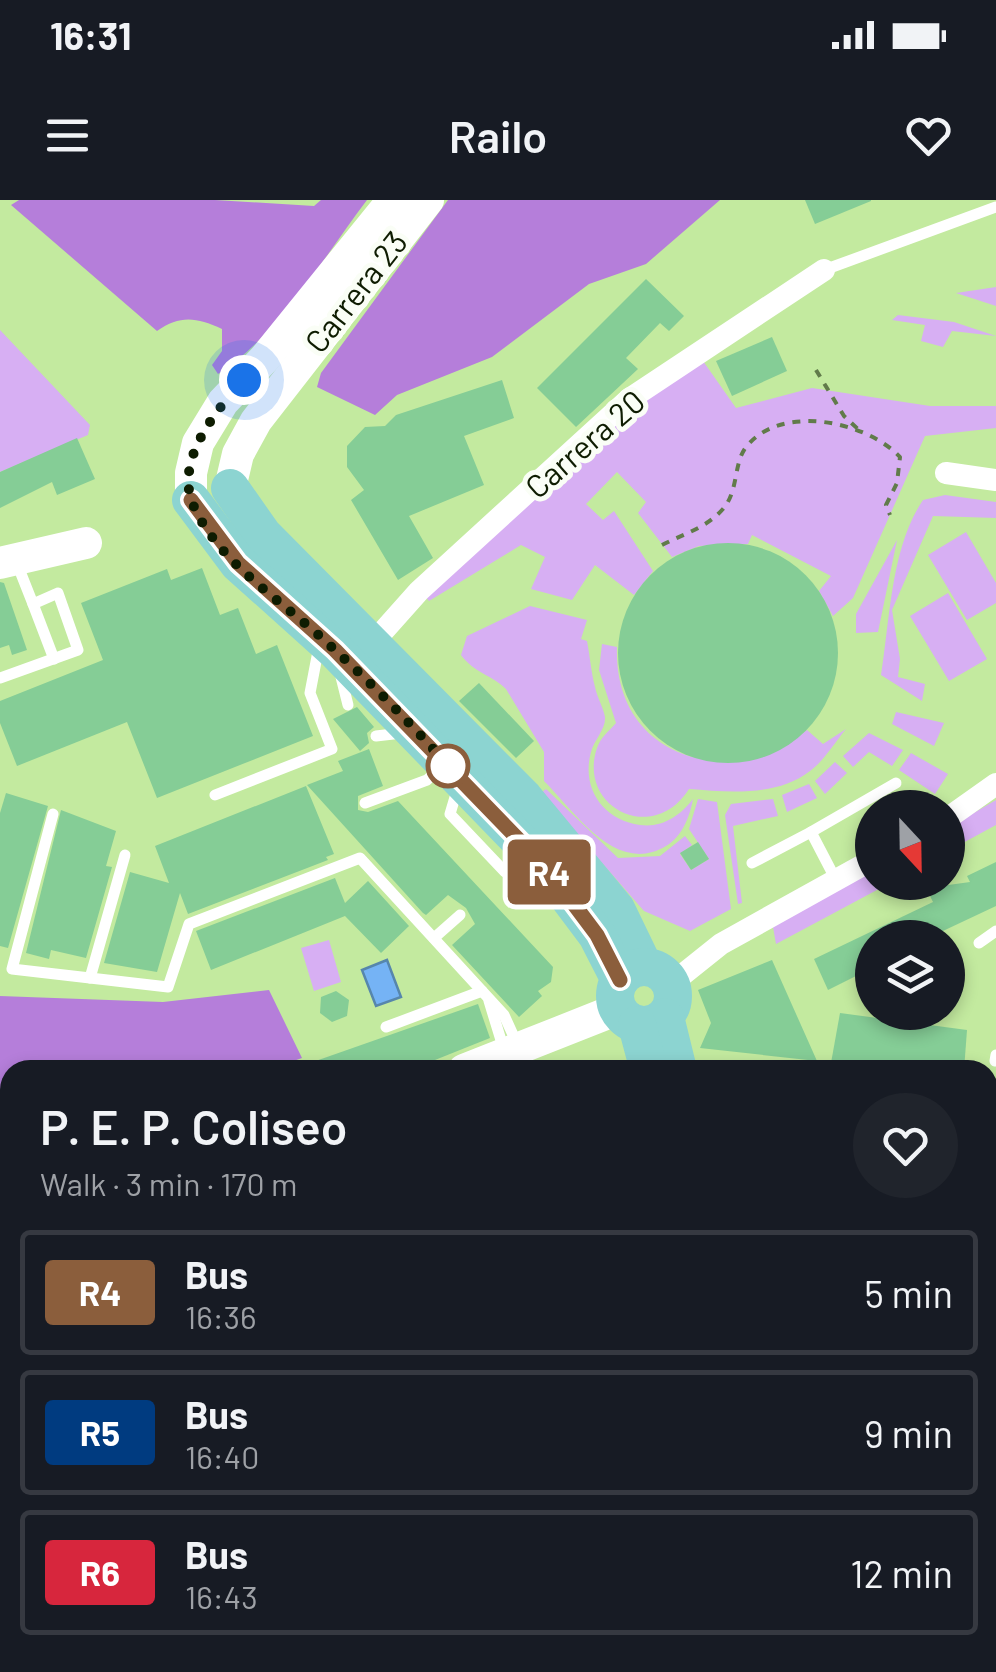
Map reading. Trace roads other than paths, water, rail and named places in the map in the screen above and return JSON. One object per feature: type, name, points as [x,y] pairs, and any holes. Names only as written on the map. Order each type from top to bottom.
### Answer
[{"type":"main road","name":"Carrera 23","points":[[191,500],[190,473],[198,442],[223,402],[265,358],[393,200]]},
{"type":"main road","name":"Carrera 23","points":[[230,488],[238,454],[256,420],[428,200]]},
{"type":"main road","points":[[230,488],[342,644],[415,731],[549,871],[643,997],[648,1060]]},
{"type":"main road","points":[[191,500],[220,543],[256,581],[342,644],[524,798],[616,909],[643,997],[673,1060]]},
{"type":"main road","points":[[8,561],[86,543]]},
{"type":"main road","points":[[491,1060],[643,997]]},
{"type":"street","name":"Carrera 20","points":[[342,644],[419,591],[628,400],[824,270]]},
{"type":"street","points":[[946,473],[996,480]]},
{"type":"street","points":[[965,806],[996,784]]},
{"type":"street","points":[[643,997],[722,944],[855,869]]},
{"type":"lane","points":[[824,270],[996,208]]},
{"type":"lane","points":[[8,561],[33,604],[54,659]]},
{"type":"lane","points":[[0,678],[78,650],[58,593],[33,604]]},
{"type":"lane","points":[[342,644],[348,705]]},
{"type":"lane","points":[[214,795],[332,749],[310,693],[342,644]]},
{"type":"lane","points":[[376,736],[415,731]]},
{"type":"lane","points":[[364,803],[453,771]]},
{"type":"lane","points":[[752,863],[896,783]]},
{"type":"lane","points":[[53,814],[12,969],[168,987],[190,924],[360,858],[485,994],[513,1052]]},
{"type":"lane","points":[[811,832],[836,880]]},
{"type":"lane","points":[[90,978],[124,855]]},
{"type":"lane","points":[[434,938],[460,916]]},
{"type":"lane","points":[[980,943],[996,931]]},
{"type":"lane","points":[[386,1027],[485,994]]},
{"type":"water","points":[[387,960],[401,997],[376,1006],[362,970]]}]
